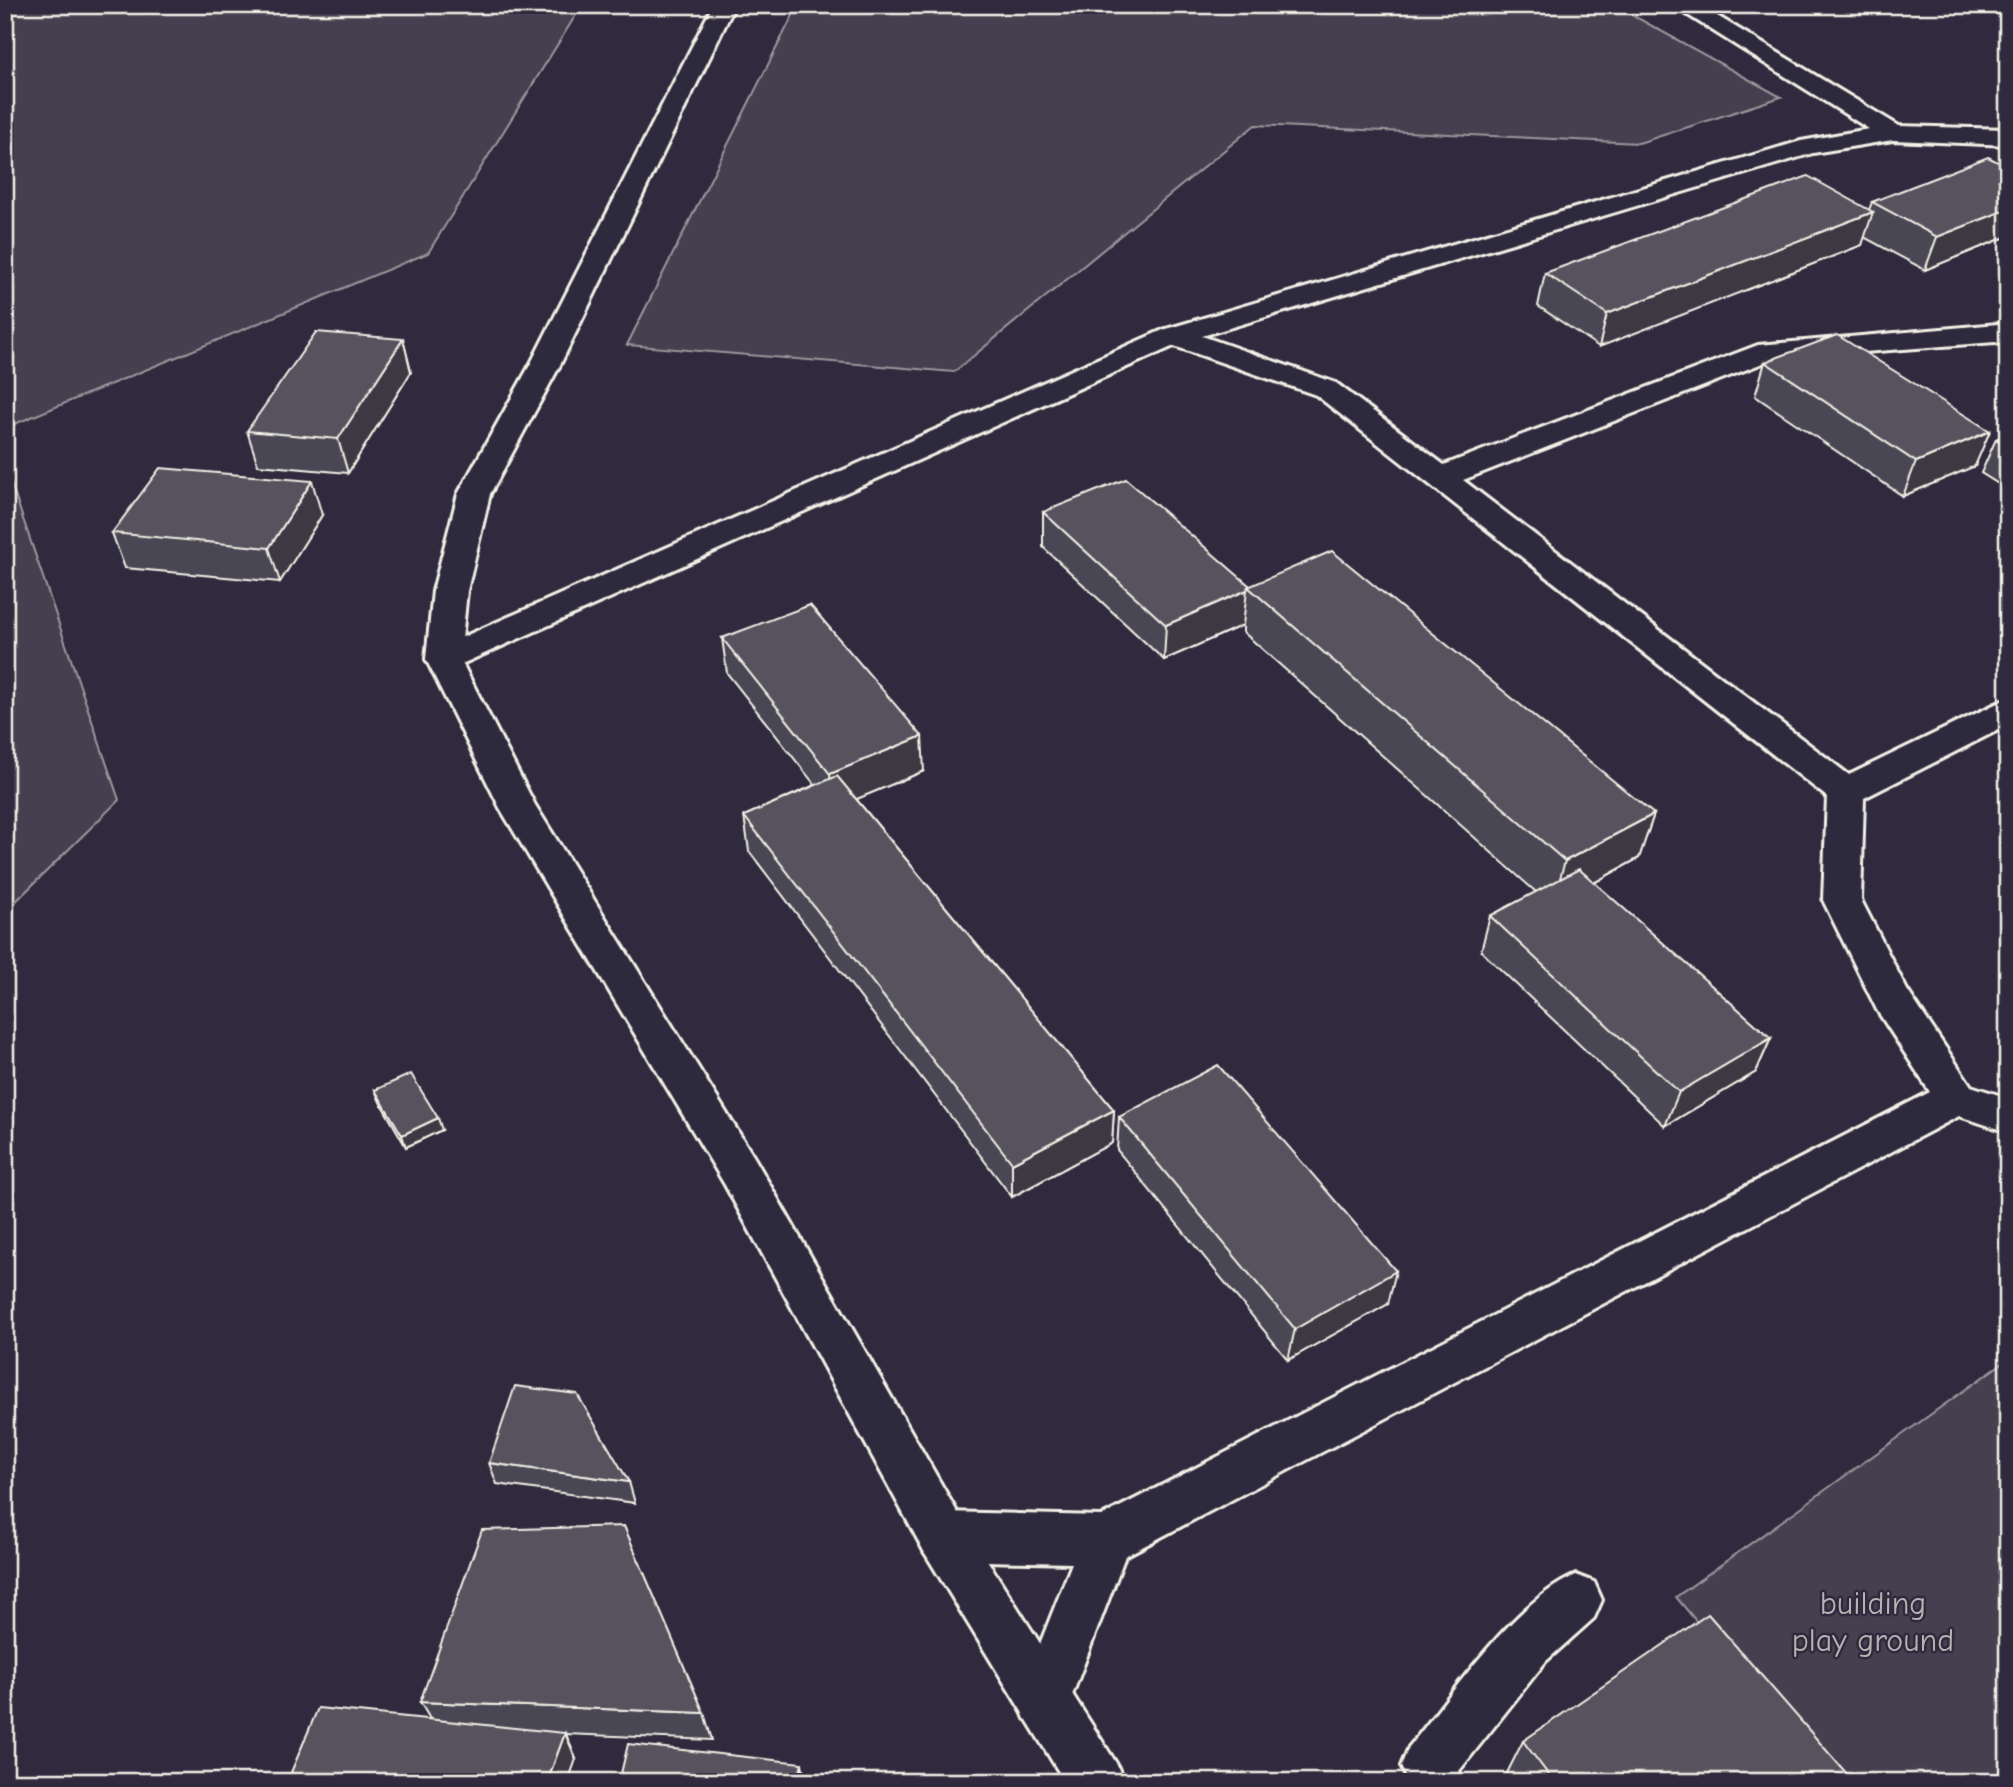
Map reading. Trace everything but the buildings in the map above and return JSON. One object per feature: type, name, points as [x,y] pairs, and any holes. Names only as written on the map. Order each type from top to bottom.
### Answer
[{"type":"street","points":[[724,5],[545,365],[474,494],[450,591],[443,659],[518,808],[740,1172],[943,1536],[1097,1782]]},
{"type":"street","points":[[1683,5],[1893,133]]},
{"type":"street","points":[[443,659],[1174,336],[1810,146],[1893,133],[2008,137]]},
{"type":"street","points":[[1442,477],[1768,351],[1998,333],[2008,337]]},
{"type":"street","points":[[1174,336],[1326,389],[1846,792]]},
{"type":"street","points":[[1846,792],[2008,710]]},
{"type":"street","points":[[1846,792],[1842,900],[1891,999],[1955,1098],[2008,1115]]},
{"type":"street","points":[[943,1536],[1106,1540],[1955,1098]]},
{"type":"street","points":[[1044,1700],[1106,1540]]},
{"type":"street","points":[[1436,1782],[1428,1766],[1528,1643],[1576,1600]]},
{"type":"green space","points":[[5,5],[582,5],[428,253],[5,428]]},
{"type":"green space","points":[[798,5],[1614,5],[1781,97],[1639,143],[1255,125],[954,372],[627,345]]},
{"type":"green space","points":[[5,466],[119,800],[5,912]]},
{"type":"green space","name":"building play ground","points":[[2008,1359],[2008,1782],[1830,1782],[1676,1597]]}]
